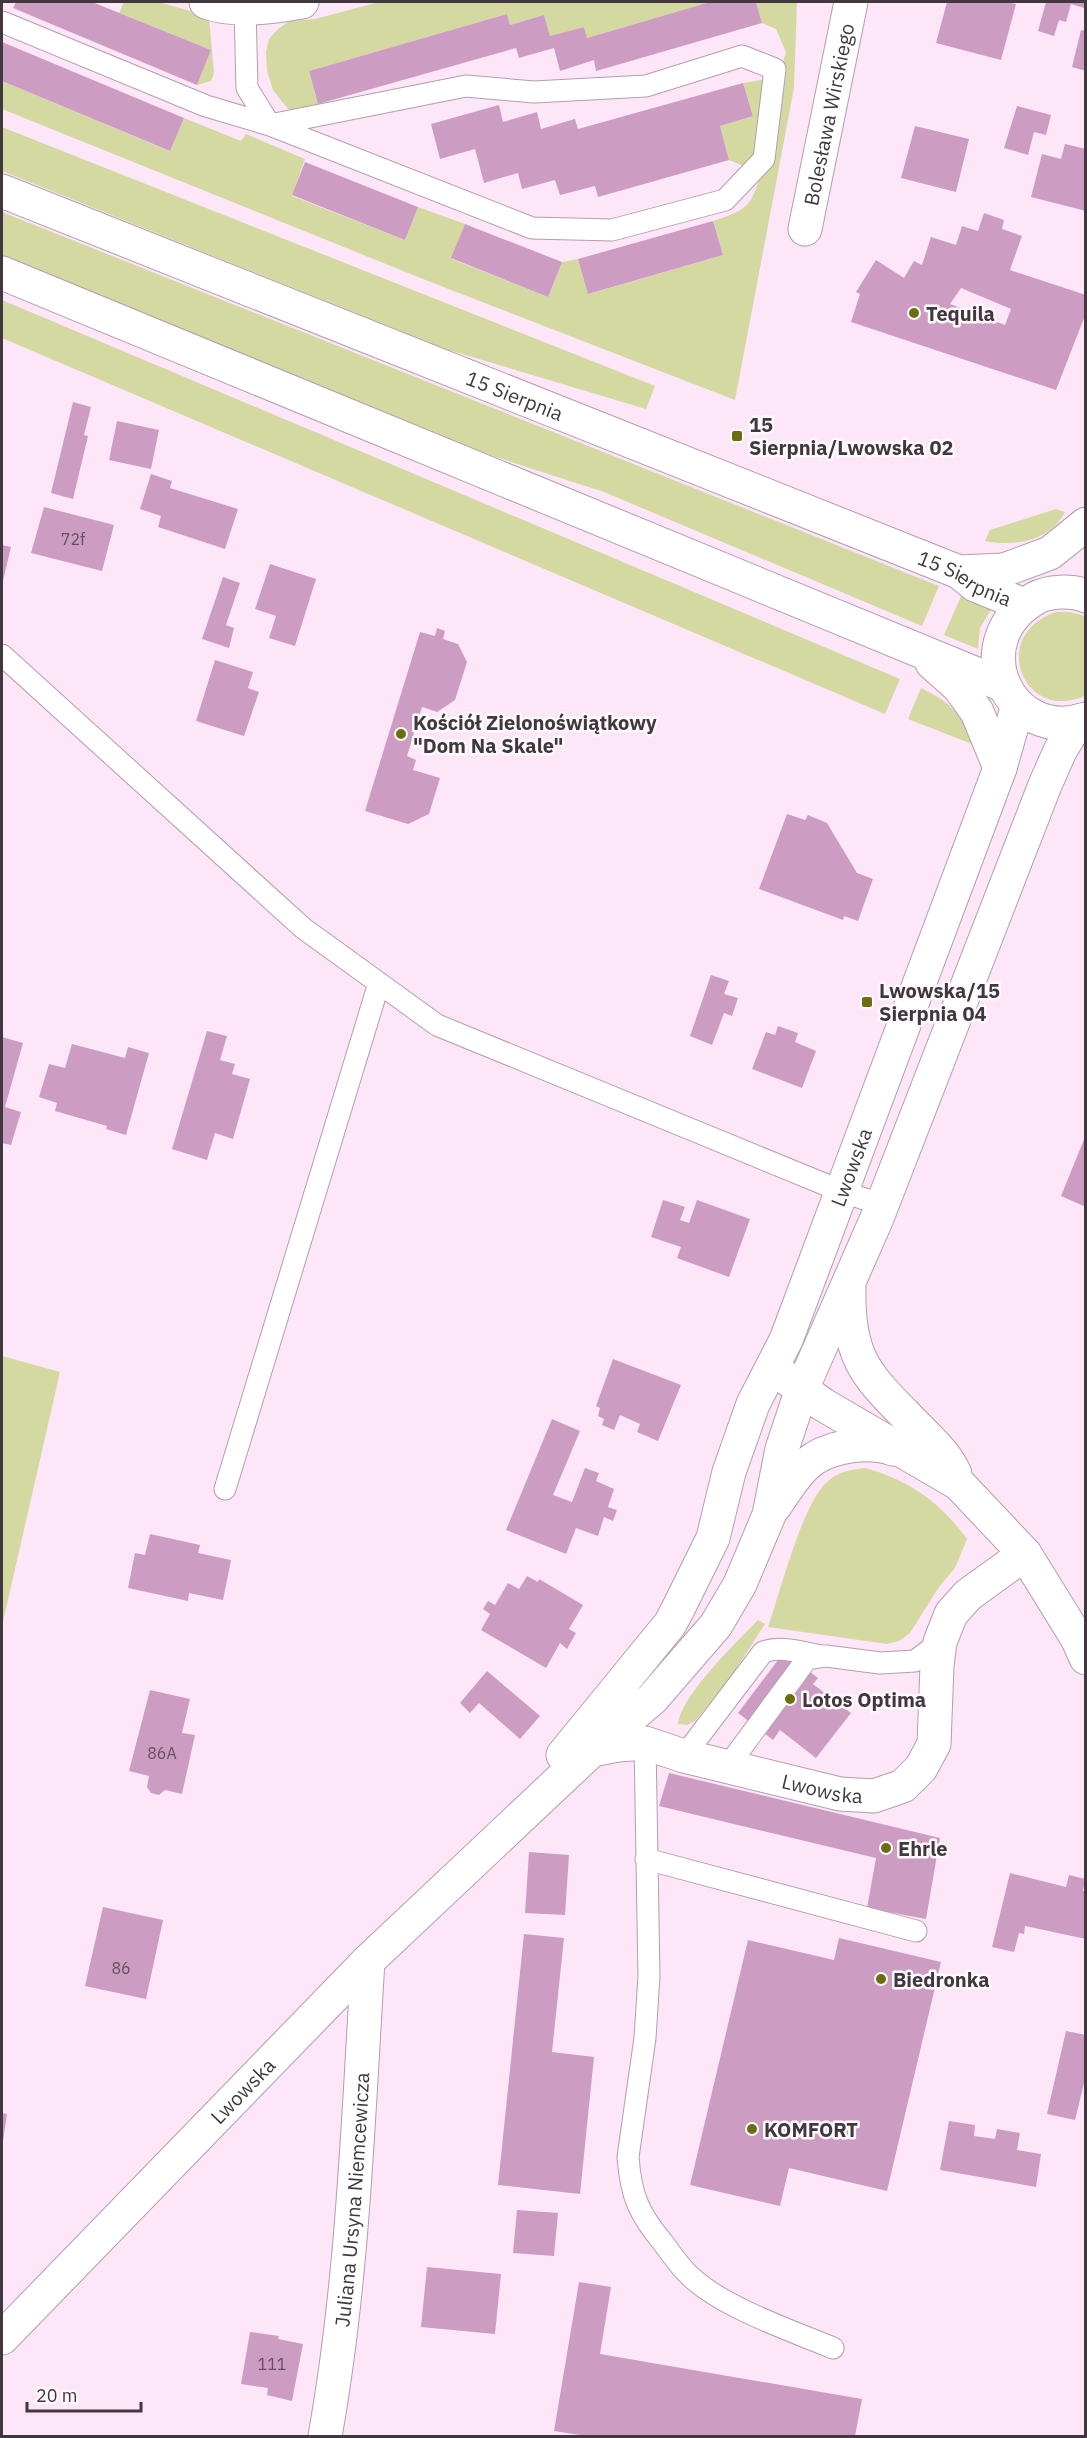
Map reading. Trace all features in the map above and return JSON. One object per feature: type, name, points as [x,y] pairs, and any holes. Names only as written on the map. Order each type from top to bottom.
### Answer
[{"type":"street","points":[[206,2],[245,8],[303,2]]},
{"type":"street","name":"Bolesława Wirskiego","points":[[805,229],[851,2]]},
{"type":"street","name":"15 Sierpnia","points":[[2,191],[959,572],[975,585],[1032,600]]},
{"type":"street","points":[[5,278],[923,654],[1010,695],[1036,718],[1051,722],[1082,720]]},
{"type":"street","points":[[959,572],[1004,570],[1050,553],[1086,524]]},
{"type":"street","points":[[1010,695],[998,668],[998,650],[1002,633],[1011,617],[1032,600],[1080,553],[1086,541]]},
{"type":"street","points":[[1032,600],[1067,592],[1086,596]]},
{"type":"street","points":[[923,654],[959,687],[977,712],[1000,768]]},
{"type":"street","name":"Lwowska","points":[[645,1743],[643,1707],[655,1659],[713,1538],[733,1460],[753,1404],[779,1353],[896,1049],[1000,768],[1010,695]]},
{"type":"street","name":"Lwowska","points":[[2,2338],[368,1961],[592,1750],[643,1707],[716,1625],[740,1584],[769,1515],[782,1449],[815,1354],[882,1205],[1045,785],[1060,751],[1082,720]]},
{"type":"street","points":[[1045,785],[1086,756]]},
{"type":"street","points":[[850,1277],[849,1311],[853,1344],[861,1363],[887,1396],[944,1454],[959,1484]]},
{"type":"street","points":[[779,1353],[815,1354],[854,1374],[887,1396]]},
{"type":"street","points":[[779,1353],[802,1389],[822,1404],[959,1484],[1025,1554],[1083,1643]]},
{"type":"street","name":"Lwowska","points":[[769,1515],[798,1474],[814,1459],[835,1450],[863,1445],[887,1447],[911,1455]]},
{"type":"street","name":"Lwowska","points":[[592,1750],[645,1743],[684,1756],[840,1794],[874,1796],[903,1786],[921,1768],[934,1744],[940,1642],[951,1614],[968,1595],[1025,1554]]},
{"type":"street","name":"Lwowska","points":[[488,1848],[670,1624]]},
{"type":"street","name":"Juliana Ursyna Niemcewicza","points":[[325,2436],[333,2392],[350,2255],[368,1961]]},
{"type":"lane","points":[[245,8],[247,88],[270,125]]},
{"type":"lane","points":[[2,22],[206,106],[270,125],[532,228],[612,230],[725,200],[764,159],[775,69],[741,56],[646,86],[534,92],[466,86],[270,125]]},
{"type":"lane","points":[[2,655],[303,928],[437,1025],[841,1191],[882,1205]]},
{"type":"lane","points":[[225,1489],[379,983]]},
{"type":"lane","points":[[684,1756],[763,1652],[779,1649],[896,1663],[915,1661],[940,1642]]},
{"type":"lane","points":[[727,1767],[807,1659],[826,1656]]},
{"type":"lane","points":[[645,1743],[649,1976],[645,2038],[628,2157],[629,2175],[638,2210],[690,2277],[721,2297],[769,2322],[833,2348]]},
{"type":"lane","points":[[646,1859],[916,1931]]},
{"type":"green space","points":[[124,2],[158,2],[209,16],[214,74],[211,81],[197,85],[211,50],[119,13]]},
{"type":"green space","points":[[379,2],[710,2],[587,38],[584,27],[550,36],[544,15],[510,25],[507,14],[309,71],[318,104],[314,112],[299,115],[287,108],[273,90],[267,71],[266,52],[269,39],[290,21],[315,19]]},
{"type":"green space","points":[[756,2],[797,2],[794,88],[735,400],[428,281],[2,109],[2,81],[169,151],[184,118],[241,141],[246,134],[305,159],[292,196],[405,240],[418,207],[465,224],[452,259],[548,297],[562,262],[578,259],[589,294],[723,255],[713,221],[733,214],[746,206],[754,194],[761,173],[729,160],[720,126],[753,116],[743,83],[779,77],[786,52],[776,29],[762,23]]},
{"type":"green space","points":[[2,127],[655,386],[646,409],[442,348],[2,171]]},
{"type":"green space","points":[[2,212],[939,586],[922,626],[604,492],[468,448],[2,256]]},
{"type":"green space","points":[[2,300],[900,679],[885,714],[2,338]]},
{"type":"green space","points":[[1056,509],[1065,512],[1050,530],[1041,536],[1020,542],[985,541],[990,530]]},
{"type":"green space","points":[[962,594],[993,606],[980,628],[978,649],[944,635]]},
{"type":"green space","points":[[1056,612],[1070,612],[1085,616],[1085,696],[1063,701],[1045,698],[1031,687],[1022,673],[1019,656],[1023,639],[1035,623]]},
{"type":"green space","points":[[921,688],[954,710],[964,724],[972,744],[908,719]]},
{"type":"green space","points":[[2,1356],[60,1372],[2,1626]]},
{"type":"green space","points":[[865,1468],[896,1479],[922,1494],[957,1526],[967,1539],[955,1568],[939,1587],[910,1633],[899,1641],[887,1644],[768,1627],[801,1529],[818,1493],[836,1475]]},
{"type":"green space","points":[[758,1620],[765,1624],[730,1678],[695,1721],[687,1725],[678,1724],[689,1698],[699,1684]]},
{"type":"building","points":[[16,2],[92,2],[211,50],[197,85],[13,8]]},
{"type":"building","points":[[710,2],[756,2],[762,23],[596,71],[594,60],[560,71],[554,48],[519,58],[516,48],[318,104],[309,71],[507,14],[510,25],[544,15],[550,36],[584,27],[587,38]]},
{"type":"building","points":[[947,2],[1016,4],[1001,60],[936,43]]},
{"type":"building","points":[[1046,2],[1085,2],[1084,8],[1071,4],[1066,22],[1059,20],[1054,36],[1038,31]]},
{"type":"building","points":[[1081,30],[1086,31],[1086,71],[1072,67]]},
{"type":"building","points":[[2,42],[184,118],[170,151],[2,81]]},
{"type":"building","points":[[743,83],[753,116],[720,126],[729,160],[598,197],[595,186],[560,195],[555,180],[522,189],[518,173],[484,183],[475,149],[440,159],[431,124],[499,105],[503,122],[537,112],[541,129],[575,119],[578,129]]},
{"type":"building","points":[[1017,106],[1051,115],[1046,135],[1034,132],[1028,155],[1004,148]]},
{"type":"building","points":[[915,126],[969,139],[956,192],[901,178]]},
{"type":"building","points":[[1065,144],[1086,149],[1086,211],[1031,197],[1042,154],[1061,159]]},
{"type":"building","points":[[305,162],[418,207],[405,240],[292,195]]},
{"type":"building","points":[[984,213],[1004,220],[1002,229],[1022,236],[1010,270],[1086,295],[1086,313],[1056,390],[851,322],[860,294],[856,292],[876,260],[904,278],[914,261],[922,265],[931,237],[956,245],[962,226],[978,231]],"holes":[[[961,288],[1011,309],[1005,325],[950,304]]]},
{"type":"building","points":[[713,221],[723,255],[588,294],[578,259]]},
{"type":"building","points":[[465,224],[562,262],[548,297],[451,258]]},
{"type":"building","points":[[73,402],[91,407],[84,435],[88,436],[73,499],[51,493]]},
{"type":"building","points":[[117,421],[159,430],[151,469],[109,460]]},
{"type":"building","points":[[151,474],[172,481],[170,488],[238,509],[225,549],[158,527],[161,516],[140,509]]},
{"type":"building","points":[[44,507],[114,525],[102,571],[31,553]]},
{"type":"building","points":[[2,545],[11,547],[2,585]]},
{"type":"building","points":[[270,564],[316,579],[295,646],[269,638],[276,616],[255,609]]},
{"type":"building","points":[[223,577],[240,583],[226,625],[234,628],[229,648],[202,639]]},
{"type":"building","name":"Kościół Zielonoświątkowy \"Dom Na Skale\"","points":[[437,628],[445,631],[443,639],[458,644],[467,662],[455,700],[437,712],[422,707],[407,756],[416,760],[413,770],[440,778],[429,814],[408,824],[365,811],[420,632],[435,636]]},
{"type":"building","points":[[215,660],[253,672],[248,688],[259,692],[244,736],[196,721]]},
{"type":"building","points":[[787,814],[805,820],[808,815],[827,823],[857,873],[873,879],[858,921],[844,916],[843,920],[759,889]]},
{"type":"building","points":[[711,975],[729,981],[724,994],[738,998],[732,1016],[724,1013],[712,1045],[690,1036]]},
{"type":"building","points":[[778,1026],[798,1033],[795,1042],[816,1051],[802,1088],[752,1069],[766,1032],[775,1035]]},
{"type":"building","points":[[207,1031],[227,1036],[220,1060],[235,1064],[232,1074],[250,1079],[233,1139],[215,1133],[207,1160],[172,1149]]},
{"type":"building","points":[[2,1037],[23,1043],[5,1107],[21,1112],[11,1145],[2,1143]]},
{"type":"building","points":[[72,1044],[125,1058],[128,1047],[149,1053],[126,1135],[106,1129],[107,1126],[55,1111],[57,1103],[39,1097],[49,1064],[65,1068]]},
{"type":"building","points":[[1086,1137],[1086,1207],[1061,1196]]},
{"type":"building","points":[[663,1200],[685,1207],[680,1220],[689,1223],[697,1200],[750,1219],[729,1277],[677,1258],[681,1247],[651,1237]]},
{"type":"building","points":[[613,1359],[681,1385],[658,1441],[637,1432],[640,1424],[620,1415],[614,1430],[602,1425],[604,1419],[598,1416],[600,1408],[596,1406]]},
{"type":"building","points":[[552,1419],[580,1431],[553,1495],[572,1502],[585,1468],[599,1473],[596,1481],[614,1489],[608,1507],[617,1510],[613,1521],[604,1517],[598,1536],[576,1528],[566,1554],[506,1530]]},
{"type":"building","points":[[150,1534],[200,1545],[198,1553],[231,1560],[223,1600],[189,1593],[188,1601],[128,1588],[135,1553],[145,1555]]},
{"type":"building","points":[[527,1576],[538,1582],[539,1579],[583,1605],[569,1629],[576,1633],[567,1649],[560,1643],[546,1668],[481,1630],[490,1614],[483,1609],[488,1601],[495,1605],[508,1583],[519,1589]]},
{"type":"building","name":"Lotos Optima","points":[[784,1652],[818,1678],[813,1684],[851,1713],[816,1758],[780,1730],[773,1740],[738,1713]]},
{"type":"building","points":[[487,1671],[540,1716],[520,1739],[479,1703],[470,1713],[460,1703]]},
{"type":"building","points":[[150,1690],[190,1699],[182,1733],[195,1735],[182,1794],[165,1790],[159,1795],[151,1793],[147,1787],[149,1776],[129,1771]]},
{"type":"building","name":"Ehrle","points":[[669,1773],[940,1838],[926,1919],[867,1908],[876,1858],[659,1806]]},
{"type":"building","points":[[529,1852],[569,1855],[565,1915],[525,1913]]},
{"type":"building","points":[[1010,1873],[1066,1887],[1069,1875],[1085,1879],[1083,1891],[1086,1892],[1086,1939],[1025,1926],[1024,1934],[1019,1933],[1014,1952],[992,1947]]},
{"type":"building","points":[[103,1907],[163,1920],[146,1999],[85,1986]]},
{"type":"building","points":[[524,1934],[564,1938],[552,2052],[594,2057],[580,2194],[498,2185]]},
{"type":"building","points":[[839,1938],[941,1962],[887,2191],[789,2168],[780,2206],[690,2185],[748,1940],[834,1960]]},
{"type":"building","points":[[1066,2031],[1086,2035],[1086,2075],[1075,2120],[1047,2114]]},
{"type":"building","points":[[2,2113],[7,2114],[3,2141],[2,2141]]},
{"type":"building","points":[[949,2121],[975,2125],[974,2136],[995,2139],[997,2129],[1020,2133],[1017,2150],[1041,2154],[1036,2187],[940,2170]]},
{"type":"building","points":[[517,2210],[558,2213],[554,2256],[513,2253]]},
{"type":"building","points":[[427,2267],[501,2274],[495,2334],[421,2327]]},
{"type":"building","points":[[579,2282],[611,2287],[600,2354],[862,2399],[855,2436],[586,2436],[554,2431]]},
{"type":"building","points":[[250,2332],[279,2336],[278,2339],[303,2344],[292,2401],[267,2395],[268,2388],[241,2384]]},
{"type":"place","name":"Tequila","points":[[914,313]]},
{"type":"place","name":"15 Sierpnia/Lwowska 02","points":[[737,436]]},
{"type":"place","name":"Kościół Zielonoświątkowy \"Dom Na Skale\"","points":[[401,734]]},
{"type":"place","name":"Lwowska/15 Sierpnia 04","points":[[867,1002]]},
{"type":"place","name":"Lotos Optima","points":[[790,1699]]},
{"type":"place","name":"Ehrle","points":[[886,1848]]},
{"type":"place","name":"Biedronka","points":[[881,1979]]},
{"type":"place","name":"KOMFORT","points":[[752,2129]]}]
